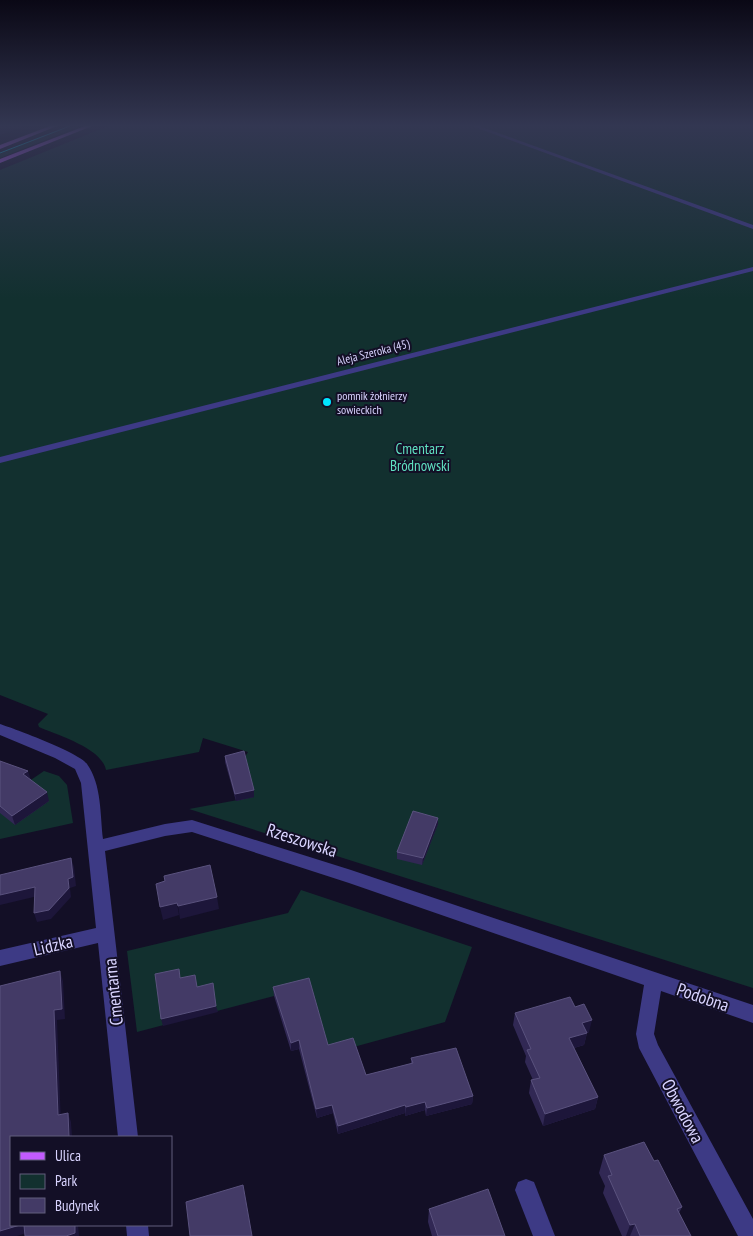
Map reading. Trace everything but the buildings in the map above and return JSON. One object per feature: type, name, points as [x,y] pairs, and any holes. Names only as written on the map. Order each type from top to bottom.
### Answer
[{"type":"street","points":[[633,184],[753,227]]},
{"type":"street","name":"Aleja Szeroka (45)","points":[[0,460],[753,269]]},
{"type":"street","points":[[0,730],[60,754],[81,766],[89,783],[97,846]]},
{"type":"street","name":"Rzeszowska","points":[[97,846],[192,826],[351,877],[654,980]]},
{"type":"street","name":"Cmentarna","points":[[97,846],[128,1136]]},
{"type":"street","name":"Lidzka","points":[[0,958],[106,933]]},
{"type":"street","name":"Podobna","points":[[654,980],[753,1014]]},
{"type":"street","name":"Obwodowa","points":[[654,980],[645,1034],[648,1048],[750,1236]]},
{"type":"street","points":[[526,1190],[544,1236]]},
{"type":"green space","name":"Cmentarz Bródnowski","points":[[0,184],[753,184],[753,988],[189,809],[254,797],[245,757],[248,752],[203,738],[199,752],[106,770],[103,762],[88,749],[39,727],[38,724],[48,714],[0,695]]},
{"type":"green space","points":[[44,771],[59,776],[67,785],[73,823],[0,839],[0,801]]},
{"type":"green space","points":[[301,890],[472,947],[445,1022],[328,1054],[274,996],[137,1032],[127,951],[288,913]]},
{"type":"place","name":"pomnik żołnierzy sowieckich","points":[[327,402]]}]
